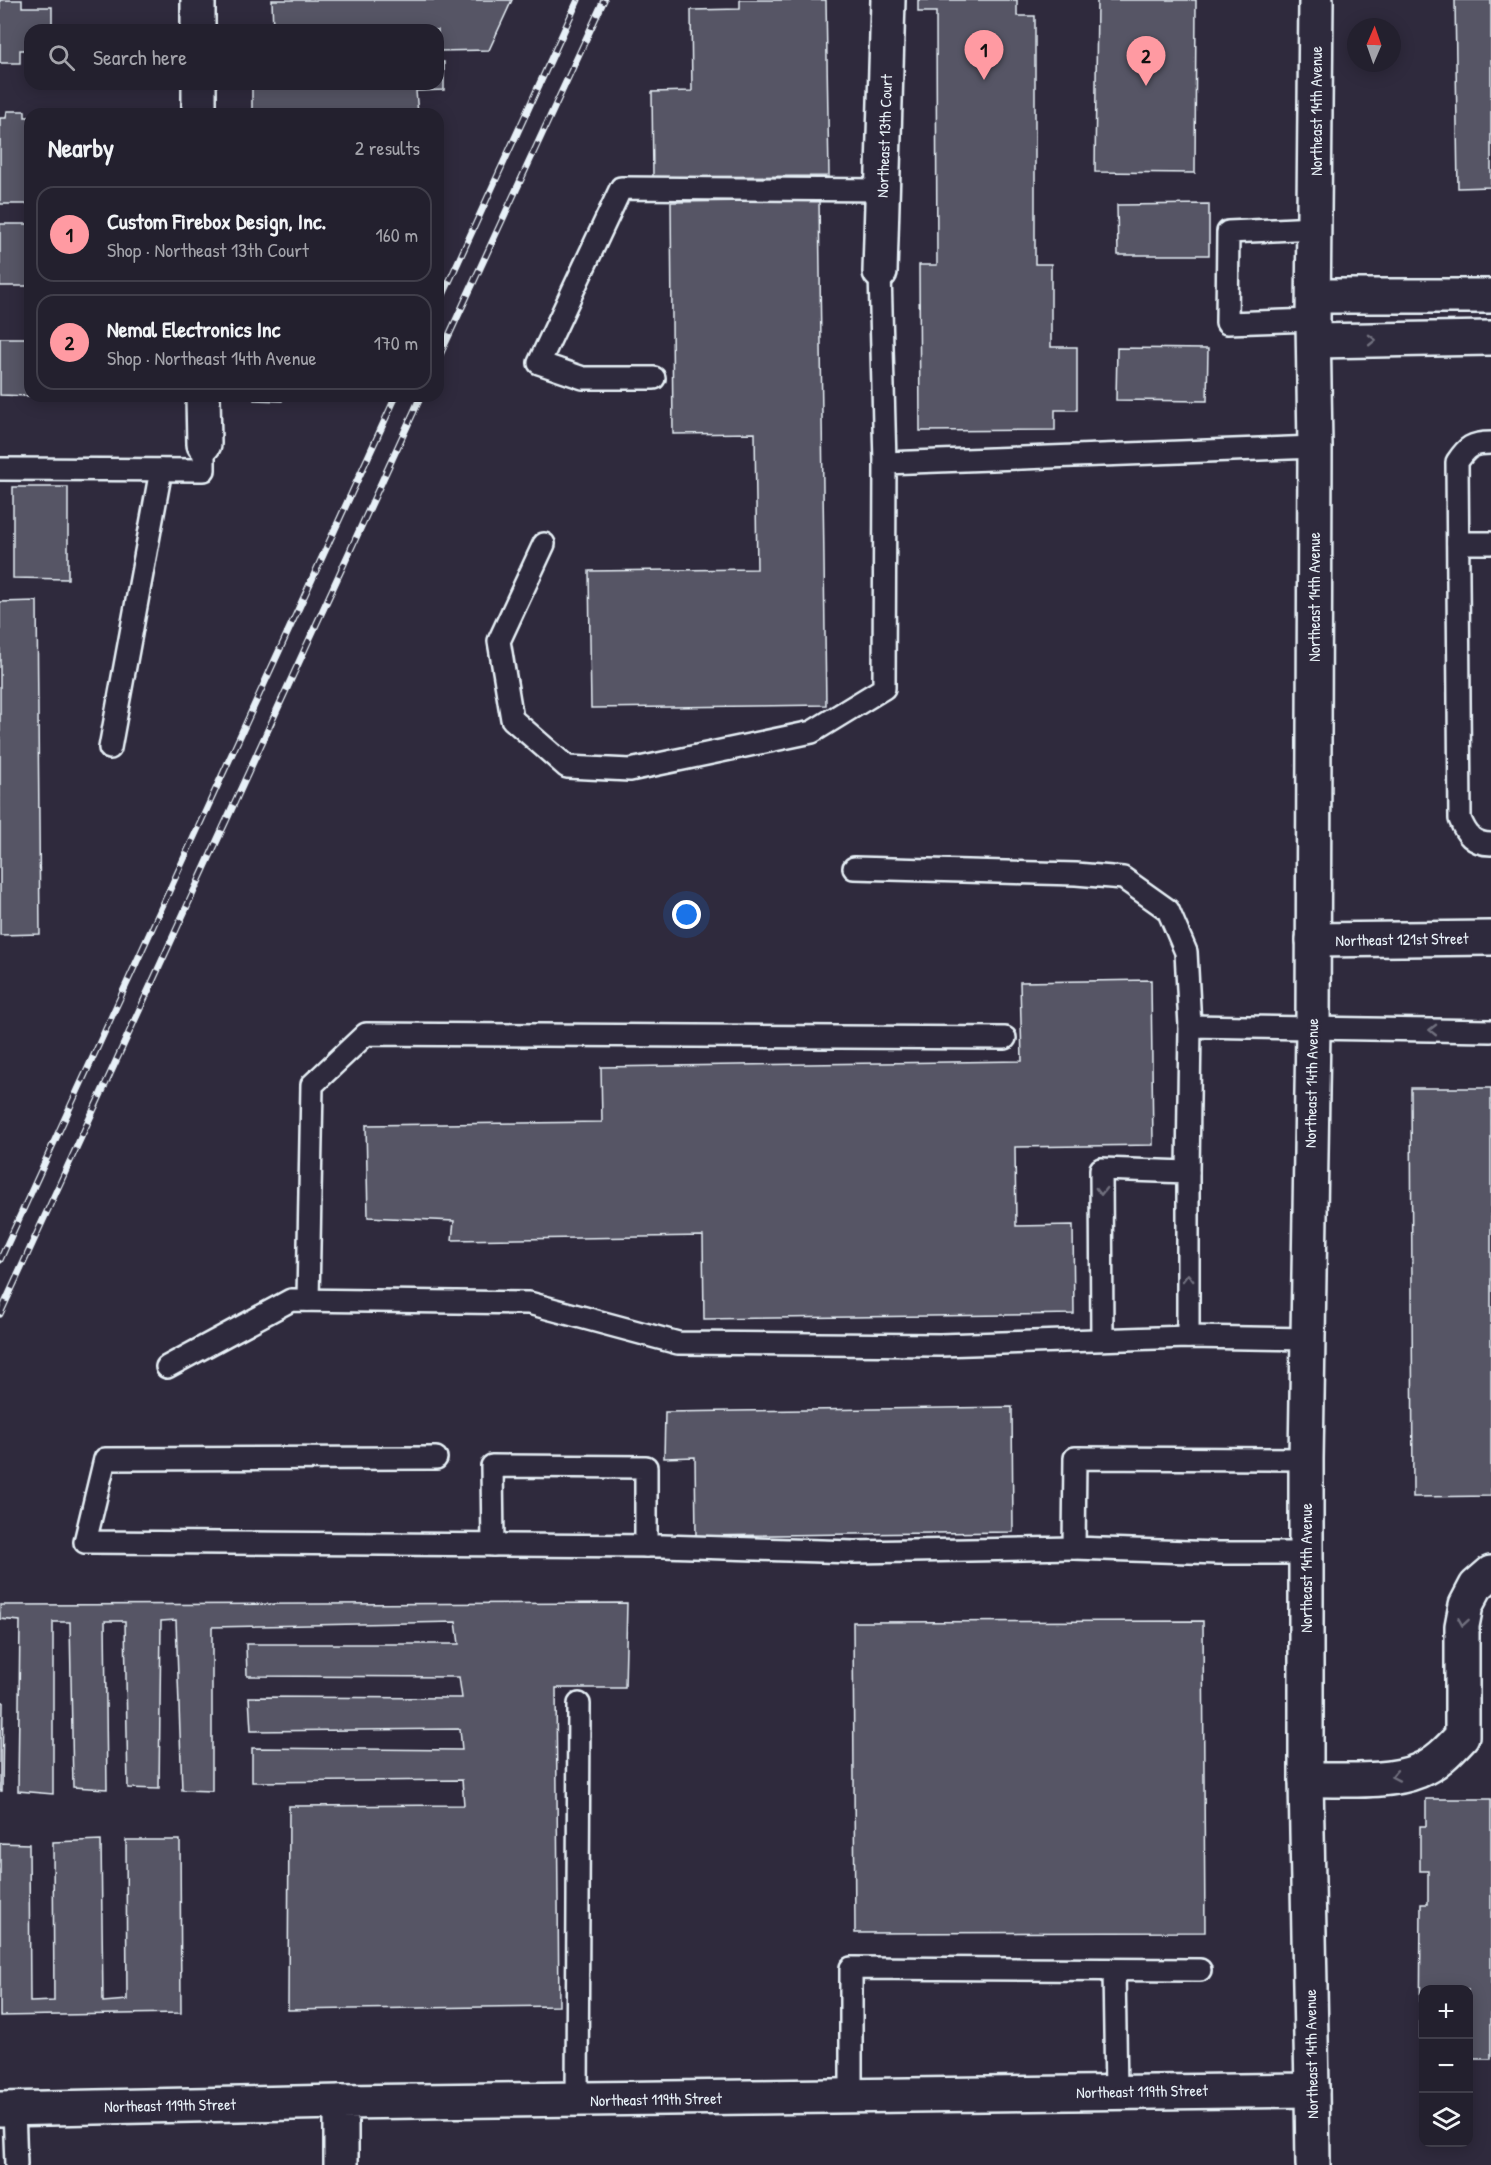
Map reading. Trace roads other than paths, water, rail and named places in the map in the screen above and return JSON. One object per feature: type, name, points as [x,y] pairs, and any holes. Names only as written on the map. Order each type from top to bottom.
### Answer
[{"type":"street","points":[[198,0],[198,24]]},
{"type":"street","name":"Northeast 13th Court","points":[[880,272],[888,0]]},
{"type":"street","name":"Northeast 14th Avenue","points":[[1313,2165],[1306,1780],[1306,1460],[1313,1030],[1316,0]]},
{"type":"street","points":[[199,90],[199,108]]},
{"type":"street","points":[[1448,296],[1449,339]]},
{"type":"street","points":[[1314,319],[1448,296],[1491,296]]},
{"type":"street","points":[[1314,319],[1449,339],[1491,338]]},
{"type":"street","points":[[203,402],[204,444]]},
{"type":"street","name":"Northeast 121st Street","points":[[1313,940],[1491,938]]},
{"type":"street","points":[[1306,1780],[1388,1778],[1418,1771],[1443,1756],[1462,1736],[1462,1626],[1466,1605],[1476,1586],[1491,1573]]},
{"type":"street","name":"Northeast 119th Street","points":[[7,2109],[341,2102],[1312,2090]]},
{"type":"street","points":[[341,2102],[341,2165]]},
{"type":"lane","points":[[654,378],[583,378],[539,363],[621,188],[882,190]]},
{"type":"lane","points":[[1314,319],[1227,323],[1228,232],[1315,228]]},
{"type":"lane","points":[[544,544],[499,641],[512,719],[567,767],[630,770],[812,732],[884,688],[885,463],[880,272]]},
{"type":"lane","points":[[1491,443],[1479,443],[1465,449],[1457,462],[1460,819],[1467,835],[1483,844],[1491,843]]},
{"type":"lane","points":[[0,469],[204,470],[204,444]]},
{"type":"lane","points":[[885,463],[1315,447]]},
{"type":"lane","points":[[110,748],[161,470]]},
{"type":"lane","points":[[1458,543],[1491,543]]},
{"type":"lane","points":[[854,868],[1076,874],[1123,878],[1168,910],[1186,952],[1190,1026],[1188,1337]]},
{"type":"lane","points":[[1190,1026],[1491,1032]]},
{"type":"lane","points":[[308,1300],[312,1085],[366,1034],[1005,1038]]},
{"type":"lane","points":[[1102,1339],[1101,1169],[1188,1172]]},
{"type":"lane","points":[[167,1367],[291,1300],[529,1303],[678,1343],[940,1345],[1188,1337],[1309,1339]]},
{"type":"lane","points":[[436,1458],[105,1460],[85,1542],[646,1546],[854,1552],[1074,1548],[1218,1553],[1307,1553]]},
{"type":"lane","points":[[1074,1548],[1075,1458],[1306,1460]]},
{"type":"lane","points":[[493,1545],[492,1466],[646,1467],[646,1546]]},
{"type":"lane","points":[[577,2100],[579,1704]]},
{"type":"lane","points":[[851,2097],[851,1968],[1200,1970]]},
{"type":"lane","points":[[1114,1970],[1116,2091]]},
{"type":"lane","points":[[7,2109],[16,2165]]},
{"type":"railway","points":[[444,293],[578,0]]},
{"type":"railway","points":[[444,346],[604,0]]},
{"type":"railway","points":[[0,1260],[393,402]]},
{"type":"railway","points":[[0,1314],[418,402]]},
{"type":"place","name":"Custom Firebox Design, Inc.","points":[[984,80]]},
{"type":"place","name":"Nemal Electronics Inc","points":[[1146,86]]}]
